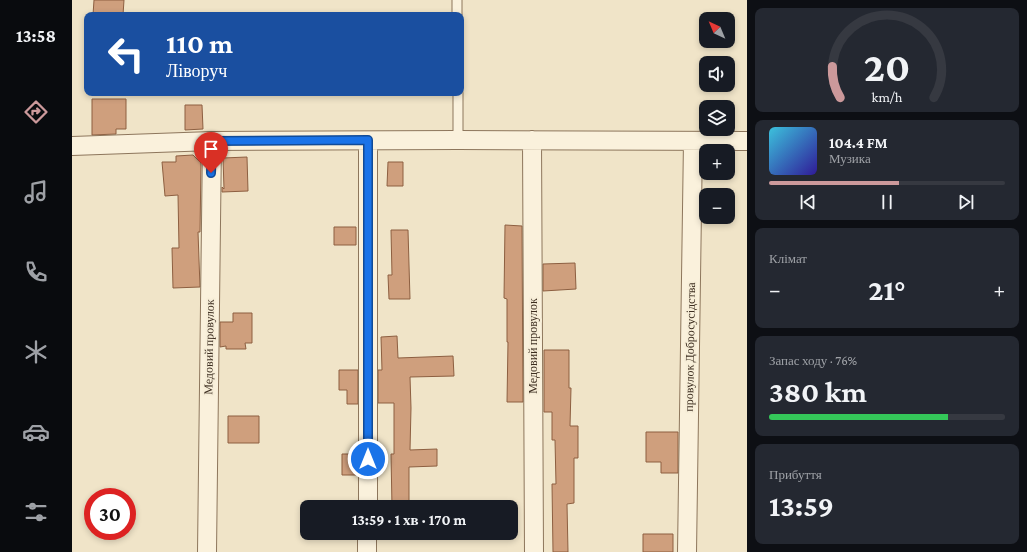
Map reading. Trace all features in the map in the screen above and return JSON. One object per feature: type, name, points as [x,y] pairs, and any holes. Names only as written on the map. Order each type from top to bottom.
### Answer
[{"type":"street","points":[[368,140],[368,500]]},
{"type":"street","name":"Медовий провулок","points":[[532,140],[534,552]]},
{"type":"street","points":[[72,146],[212,141],[747,141]]},
{"type":"street","name":"Медовий провулок","points":[[207,552],[212,141]]},
{"type":"street","name":"провулок Добросусідства","points":[[687,552],[694,141]]},
{"type":"street","points":[[367,552],[368,540]]},
{"type":"lane","points":[[457,0],[457,12]]},
{"type":"lane","points":[[458,96],[458,140]]},
{"type":"building","points":[[94,0],[124,0],[123,12],[93,12]]},
{"type":"building","points":[[92,99],[126,99],[126,129],[116,129],[116,134],[92,135]]},
{"type":"building","points":[[185,105],[202,105],[203,129],[185,130]]},
{"type":"building","points":[[193,155],[201,163],[200,232],[198,232],[200,287],[173,288],[172,248],[179,248],[178,195],[165,196],[162,162],[176,162],[176,156]]},
{"type":"building","points":[[247,157],[248,191],[222,192],[222,187],[224,189],[223,158]]},
{"type":"building","points":[[388,162],[403,162],[403,186],[387,186]]},
{"type":"building","points":[[505,225],[522,226],[523,402],[507,402],[507,299],[504,298]]},
{"type":"building","points":[[334,227],[356,227],[356,245],[334,245]]},
{"type":"building","points":[[391,230],[408,230],[410,299],[389,299],[388,275],[392,275]]},
{"type":"building","points":[[575,263],[576,289],[543,291],[543,264]]},
{"type":"building","points":[[233,313],[252,313],[252,343],[245,343],[246,349],[226,349],[226,346],[220,347],[220,322],[233,322]]},
{"type":"building","points":[[397,336],[398,358],[453,356],[454,376],[410,377],[410,450],[437,449],[437,466],[409,467],[409,500],[392,500],[391,454],[394,454],[394,403],[378,403],[378,370],[382,370],[381,337]]},
{"type":"building","points":[[544,350],[569,350],[569,388],[571,388],[570,426],[578,426],[578,458],[574,458],[574,503],[567,504],[568,552],[553,552],[552,484],[556,484],[555,440],[552,440],[552,412],[544,412]]},
{"type":"building","points":[[339,370],[358,370],[358,404],[347,404],[347,390],[339,390]]},
{"type":"building","points":[[228,416],[259,416],[259,443],[228,443]]},
{"type":"building","points":[[646,432],[678,432],[678,473],[661,473],[661,462],[646,462]]},
{"type":"building","points":[[342,454],[358,454],[358,475],[342,475]]},
{"type":"building","points":[[643,534],[673,534],[673,552],[643,552]]},
{"type":"route","points":[[211,173],[212,141],[368,140],[368,459]]}]
